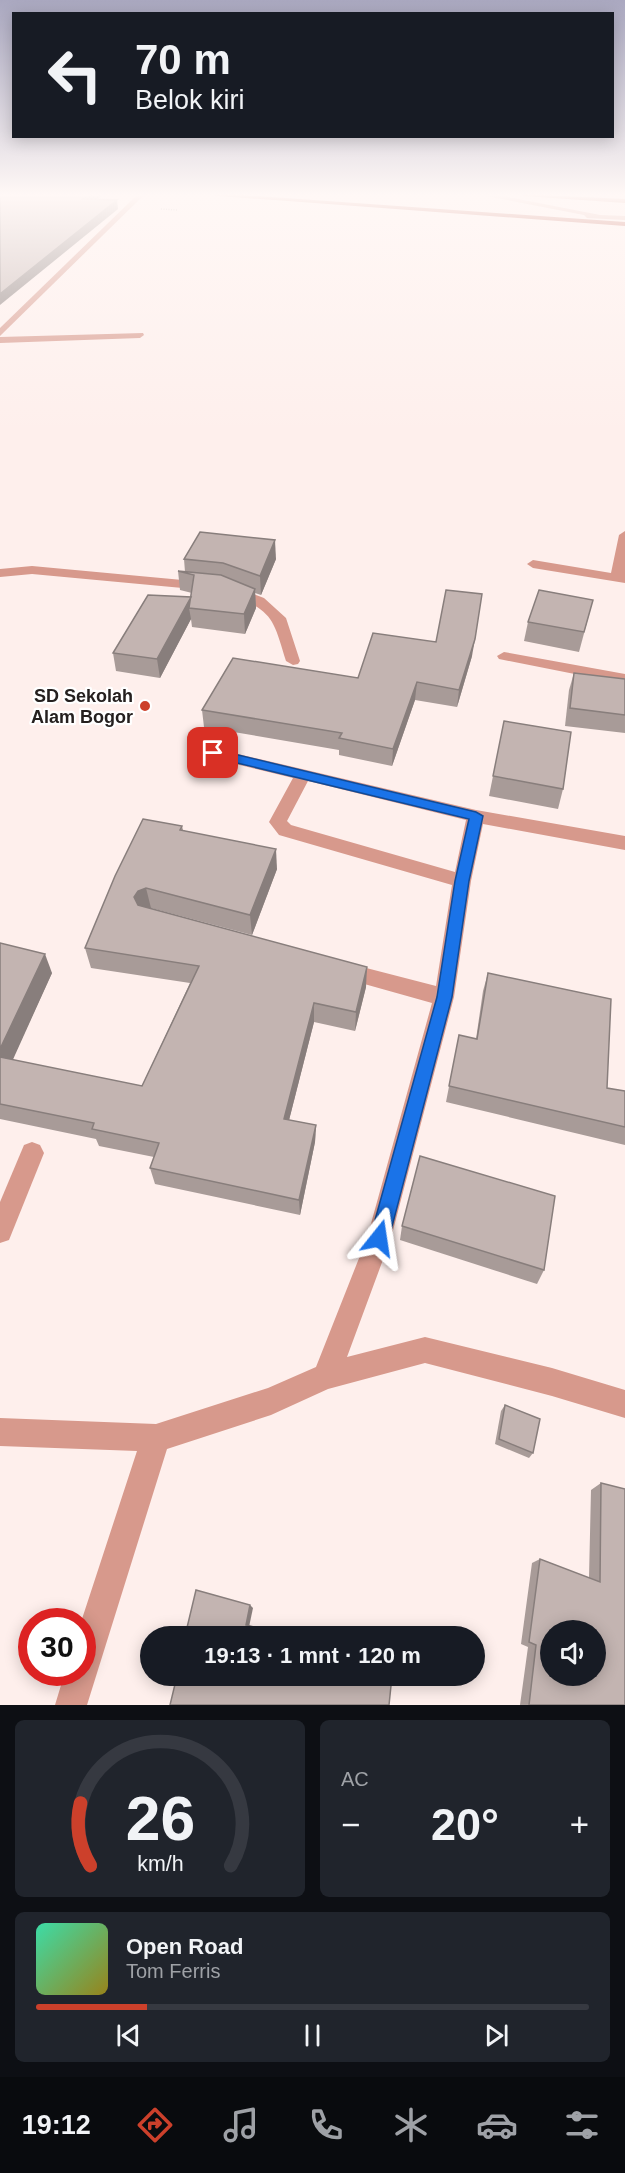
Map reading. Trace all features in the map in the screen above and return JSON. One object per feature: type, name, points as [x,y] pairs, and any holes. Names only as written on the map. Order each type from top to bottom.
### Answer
[{"type":"street","points":[[0,333],[60,274]]},
{"type":"street","points":[[0,340],[140,334]]},
{"type":"street","points":[[533,564],[621,579],[625,535]]},
{"type":"street","points":[[0,573],[32,570],[218,587],[259,600],[282,621],[293,661]]},
{"type":"street","points":[[504,656],[625,679]]},
{"type":"street","points":[[213,753],[476,816],[625,843]]},
{"type":"street","points":[[303,775],[278,822],[285,830],[462,881]]},
{"type":"street","points":[[326,1376],[379,1238],[444,997],[462,881],[476,816]]},
{"type":"street","points":[[320,964],[444,997]]},
{"type":"street","points":[[0,1231],[32,1153]]},
{"type":"street","points":[[0,1432],[156,1438],[271,1401],[326,1376],[425,1350],[552,1382],[625,1404]]},
{"type":"street","points":[[96,1627],[156,1438]]},
{"type":"street","points":[[71,1705],[77,1686]]},
{"type":"building","points":[[0,274],[25,274],[0,294]]},
{"type":"building","points":[[200,532],[275,540],[260,576],[223,563],[184,559]]},
{"type":"building","points":[[178,571],[221,575],[255,589],[244,614],[189,608],[194,575]]},
{"type":"building","points":[[446,590],[482,594],[475,639],[459,690],[417,682],[393,749],[339,738],[342,733],[202,710],[233,658],[358,678],[373,633],[436,642]]},
{"type":"building","points":[[539,590],[593,600],[584,632],[528,622]]},
{"type":"building","points":[[148,595],[191,597],[157,659],[113,653]]},
{"type":"building","points":[[574,673],[625,679],[625,715],[570,708]]},
{"type":"building","points":[[504,721],[571,732],[563,789],[493,776]]},
{"type":"building","points":[[143,819],[182,826],[180,830],[276,849],[250,915],[146,888],[138,891],[134,897],[138,905],[367,967],[356,1012],[314,1003],[284,1119],[316,1125],[299,1200],[150,1168],[159,1143],[92,1129],[94,1123],[0,1104],[0,1057],[142,1086],[199,966],[85,948],[115,876]]},
{"type":"building","points":[[0,943],[45,954],[0,1049]]},
{"type":"building","points":[[488,973],[611,999],[607,1088],[625,1091],[625,1127],[449,1086],[459,1035],[477,1039]]},
{"type":"building","points":[[420,1156],[555,1196],[544,1270],[402,1226]]},
{"type":"building","points":[[505,1405],[540,1419],[533,1453],[499,1439]]},
{"type":"building","points":[[601,1483],[625,1489],[625,1705],[529,1705],[536,1645],[529,1642],[540,1559],[600,1582]]},
{"type":"building","points":[[196,1590],[250,1605],[246,1625],[250,1626],[187,1626]]},
{"type":"building","points":[[175,1686],[391,1686],[389,1705],[170,1705]]},
{"type":"place","name":"SD Sekolah Alam Bogor","points":[[145,706]]},
{"type":"route","points":[[213,753],[476,816],[462,881],[444,997],[379,1238]]}]
